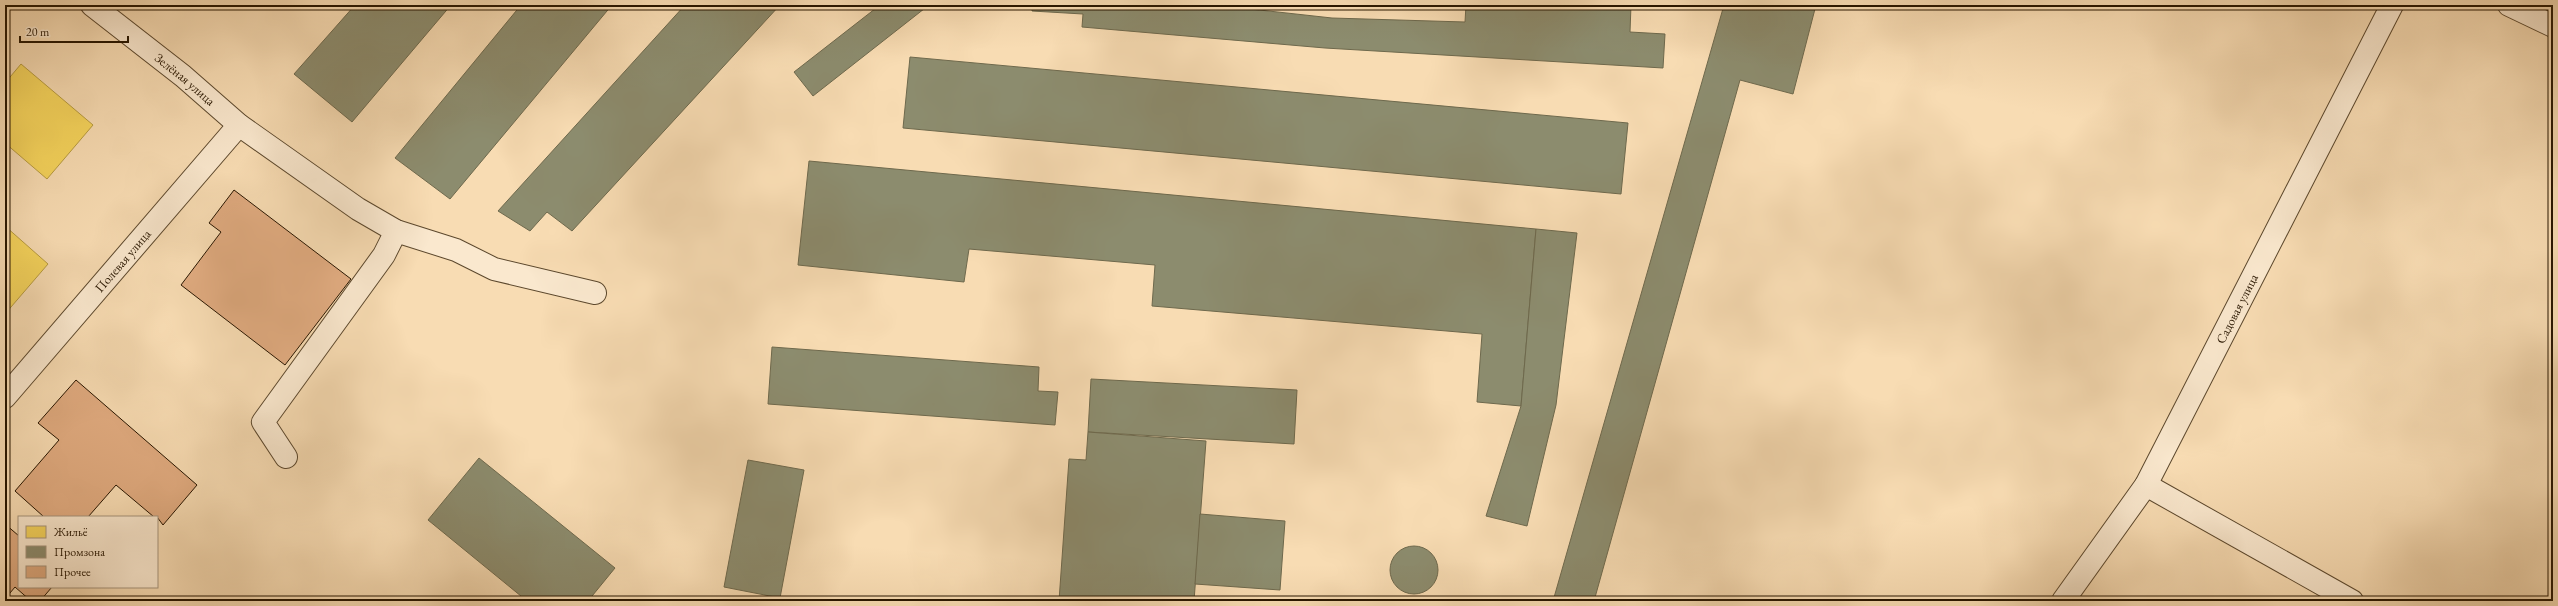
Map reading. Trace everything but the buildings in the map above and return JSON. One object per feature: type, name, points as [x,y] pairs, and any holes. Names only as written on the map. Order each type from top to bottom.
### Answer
[{"type":"street","name":"Зелёная улица","points":[[92,5],[183,76],[239,125],[358,210],[396,230],[456,250],[494,269],[595,293]]},
{"type":"street","name":"Садовая улица","points":[[2063,601],[2146,485],[2392,5]]},
{"type":"street","points":[[2509,5],[2553,26]]},
{"type":"street","name":"Полевая улица","points":[[5,397],[239,125]]},
{"type":"street","points":[[286,457],[263,422],[384,255],[396,230]]},
{"type":"street","points":[[2146,485],[2352,601]]}]
